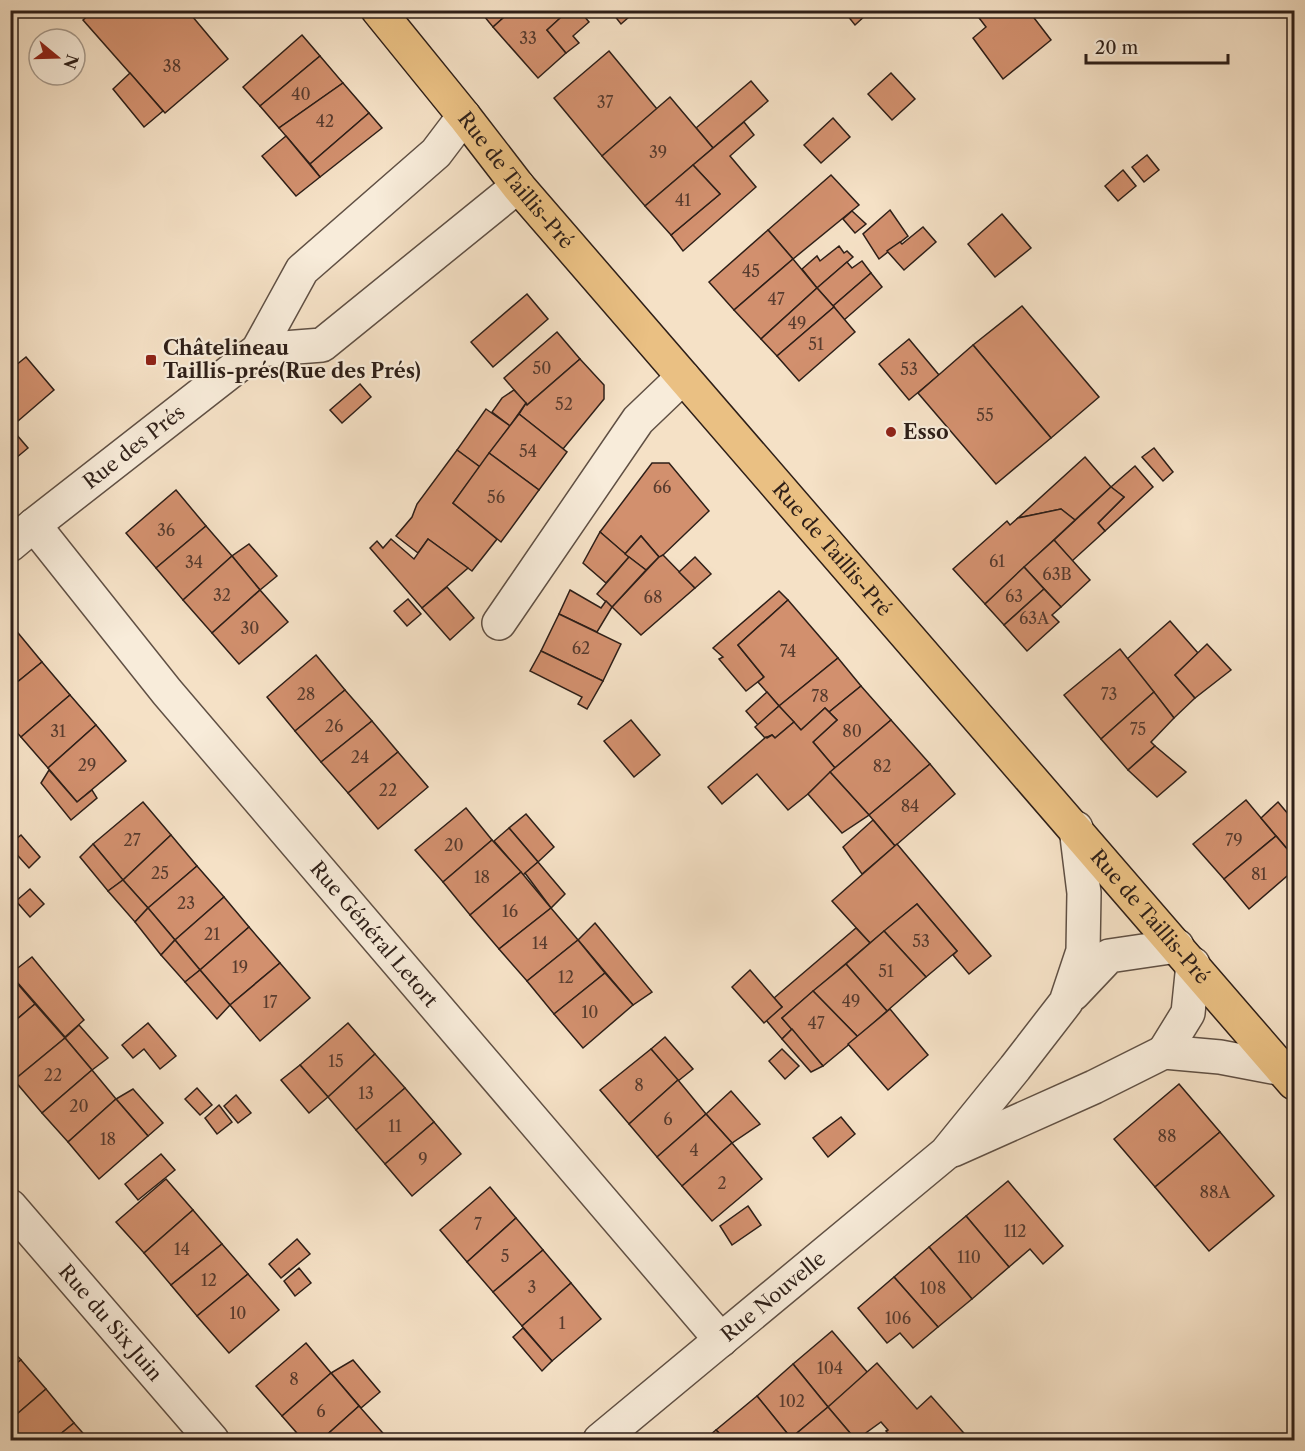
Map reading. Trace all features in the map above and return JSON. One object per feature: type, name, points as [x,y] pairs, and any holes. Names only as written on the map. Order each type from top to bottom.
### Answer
[{"type":"main road","name":"Rue de Taillis-Pré","points":[[378,10],[518,186],[1289,1076]]},
{"type":"street","points":[[258,350],[302,270],[436,153],[464,116]]},
{"type":"street","points":[[258,350],[322,345],[518,186]]},
{"type":"street","name":"Rue des Prés","points":[[22,535],[258,350]]},
{"type":"street","points":[[500,623],[638,420],[683,377]]},
{"type":"street","name":"Rue Général Letort","points":[[22,535],[167,692],[722,1340]]},
{"type":"street","name":"Rue Nouvelle","points":[[1066,1002],[1083,951],[1084,893],[1076,828]]},
{"type":"street","points":[[1185,955],[1188,1013],[1164,1052],[1220,1057],[1289,1076]]},
{"type":"street","name":"Rue Nouvelle","points":[[600,1440],[946,1154],[1066,1002],[1109,956],[1185,955]]},
{"type":"street","name":"Rue Nouvelle","points":[[946,1154],[1094,1087],[1164,1052]]},
{"type":"street","name":"Rue du Six Juin","points":[[10,1206],[212,1440]]},
{"type":"building","points":[[95,10],[187,10],[228,59],[165,113],[83,20]]},
{"type":"building","points":[[479,10],[512,10],[493,27]]},
{"type":"building","points":[[512,10],[569,10],[547,30],[566,53],[538,78],[493,27]]},
{"type":"building","points":[[569,10],[579,10],[589,22],[573,36],[579,43],[566,53],[547,30]]},
{"type":"building","points":[[610,10],[637,10],[621,24]]},
{"type":"building","points":[[843,10],[867,10],[868,13],[855,25]]},
{"type":"building","points":[[973,10],[1028,10],[1051,40],[1003,79],[973,38],[986,27]]},
{"type":"building","points":[[302,35],[320,56],[260,106],[243,87]]},
{"type":"building","points":[[609,51],[657,109],[602,156],[554,98]]},
{"type":"building","points":[[320,56],[343,83],[279,128],[260,106]]},
{"type":"building","points":[[130,73],[163,111],[144,127],[113,89]]},
{"type":"building","points":[[891,73],[915,99],[892,120],[868,94]]},
{"type":"building","points":[[751,81],[768,101],[713,148],[696,128]]},
{"type":"building","points":[[343,83],[369,113],[310,164],[279,128]]},
{"type":"building","points":[[670,97],[713,148],[645,206],[602,156]]},
{"type":"building","points":[[369,113],[382,128],[320,177],[310,164]]},
{"type":"building","points":[[833,118],[850,137],[821,163],[804,145]]},
{"type":"building","points":[[744,122],[754,135],[730,156],[756,187],[683,251],[671,235],[720,194],[693,165]]},
{"type":"building","points":[[286,136],[320,177],[296,196],[262,156]]},
{"type":"building","points":[[1147,155],[1159,170],[1144,182],[1132,167]]},
{"type":"building","points":[[693,165],[720,194],[671,235],[645,206]]},
{"type":"building","points":[[1123,170],[1136,186],[1118,201],[1105,186]]},
{"type":"building","points":[[831,175],[859,205],[793,259],[768,230]]},
{"type":"building","points":[[890,210],[908,236],[879,259],[863,234]]},
{"type":"building","points":[[852,211],[866,224],[855,233],[843,219]]},
{"type":"building","points":[[1002,214],[1031,248],[995,277],[968,244]]},
{"type":"building","points":[[923,227],[936,242],[904,270],[887,251],[900,242],[902,244]]},
{"type":"building","points":[[768,230],[793,259],[734,310],[709,282]]},
{"type":"building","points":[[839,246],[844,253],[847,251],[853,257],[817,288],[802,269],[817,256],[820,261]]},
{"type":"building","points":[[793,259],[817,288],[761,339],[734,310]]},
{"type":"building","points":[[862,261],[871,273],[833,306],[817,288],[847,262],[852,268]]},
{"type":"building","points":[[871,273],[882,287],[844,320],[833,306]]},
{"type":"building","points":[[817,288],[834,307],[777,356],[761,339]]},
{"type":"building","points":[[527,294],[548,319],[493,367],[471,342]]},
{"type":"building","points":[[1022,306],[1099,397],[1051,438],[973,345]]},
{"type":"building","points":[[834,307],[855,332],[799,381],[777,356]]},
{"type":"building","points":[[557,332],[580,359],[527,405],[504,378]]},
{"type":"building","points":[[909,339],[939,375],[909,400],[879,364]]},
{"type":"building","points":[[973,345],[1051,438],[996,484],[918,393]]},
{"type":"building","points":[[26,357],[54,390],[18,421],[10,412],[10,370]]},
{"type":"building","points":[[580,359],[604,385],[604,399],[563,449],[519,414],[526,403],[527,405]]},
{"type":"building","points":[[360,384],[371,397],[342,423],[330,410]]},
{"type":"building","points":[[514,390],[526,403],[510,426],[492,412],[502,398]]},
{"type":"building","points":[[486,409],[510,426],[480,467],[457,450]]},
{"type":"building","points":[[519,414],[567,452],[539,490],[489,453]]},
{"type":"building","points":[[10,427],[28,448],[10,463]]},
{"type":"building","points":[[1154,448],[1173,472],[1163,481],[1142,457]]},
{"type":"building","points":[[457,450],[480,467],[453,503],[497,539],[472,571],[428,539],[418,553],[396,536],[412,517],[417,504]]},
{"type":"building","points":[[489,453],[539,490],[501,542],[453,503]]},
{"type":"building","points":[[1085,457],[1111,487],[1075,520],[1061,509],[1018,518]]},
{"type":"building","points":[[652,463],[669,463],[709,511],[660,558],[641,536],[625,554],[600,532]]},
{"type":"building","points":[[1135,466],[1153,487],[1105,531],[1098,523],[1124,497],[1111,487]]},
{"type":"building","points":[[1111,487],[1124,497],[1098,523],[1105,531],[1072,561],[1054,540]]},
{"type":"building","points":[[176,490],[206,526],[156,568],[126,533]]},
{"type":"building","points":[[1061,509],[1075,520],[985,604],[953,569],[1007,521],[1010,525],[1018,518]]},
{"type":"building","points":[[206,526],[232,556],[183,600],[156,568]]},
{"type":"building","points":[[600,532],[629,557],[606,583],[583,563]]},
{"type":"building","points":[[641,536],[659,557],[646,570],[625,554]]},
{"type":"building","points":[[391,539],[414,559],[428,539],[468,568],[422,608],[370,548],[377,541],[383,548]]},
{"type":"building","points":[[1054,540],[1090,580],[1061,607],[1024,567]]},
{"type":"building","points":[[249,544],[277,576],[260,590],[232,556]]},
{"type":"building","points":[[663,555],[695,588],[641,635],[612,607]]},
{"type":"building","points":[[232,556],[260,590],[212,633],[183,600]]},
{"type":"building","points":[[629,557],[646,570],[612,607],[597,594]]},
{"type":"building","points":[[695,557],[711,574],[695,588],[679,572]]},
{"type":"building","points":[[1024,567],[1044,589],[1004,625],[985,604]]},
{"type":"building","points":[[447,587],[474,618],[450,640],[422,608]]},
{"type":"building","points":[[1044,589],[1061,607],[1052,615],[1059,622],[1027,651],[1004,625]]},
{"type":"building","points":[[260,590],[288,622],[239,664],[212,633]]},
{"type":"building","points":[[570,590],[601,608],[606,601],[612,607],[597,632],[559,614]]},
{"type":"building","points":[[779,591],[788,600],[738,645],[764,677],[746,691],[719,659],[723,657],[713,648]]},
{"type":"building","points":[[408,599],[421,614],[407,626],[394,611]]},
{"type":"building","points":[[788,600],[838,658],[779,706],[758,682],[764,677],[738,645]]},
{"type":"building","points":[[559,614],[621,644],[603,681],[541,651]]},
{"type":"building","points":[[1170,621],[1198,653],[1175,675],[1195,698],[1174,718],[1127,659]]},
{"type":"building","points":[[14,628],[42,662],[10,688],[10,631]]},
{"type":"building","points":[[1207,644],[1231,670],[1195,698],[1175,675]]},
{"type":"building","points":[[1120,649],[1154,692],[1101,739],[1064,695]]},
{"type":"building","points":[[541,651],[603,681],[587,709],[578,704],[582,697],[530,671]]},
{"type":"building","points":[[316,655],[345,690],[295,731],[267,697]]},
{"type":"building","points":[[838,658],[861,686],[829,712],[825,708],[801,730],[779,706]]},
{"type":"building","points":[[42,662],[70,695],[21,737],[10,725],[10,688]]},
{"type":"building","points":[[861,686],[891,720],[835,768],[813,742],[837,720],[829,712]]},
{"type":"building","points":[[345,690],[372,721],[321,762],[295,731]]},
{"type":"building","points":[[767,692],[779,706],[758,725],[746,711]]},
{"type":"building","points":[[1154,692],[1174,718],[1151,742],[1155,746],[1128,770],[1101,739]]},
{"type":"building","points":[[70,695],[96,725],[48,768],[21,737]]},
{"type":"building","points":[[779,706],[794,722],[775,738],[772,735],[765,738],[755,727]]},
{"type":"building","points":[[825,708],[837,720],[813,742],[835,768],[788,810],[757,774],[722,804],[708,787],[766,737],[772,735],[775,738],[794,722],[801,730]]},
{"type":"building","points":[[631,720],[660,755],[634,777],[604,741]]},
{"type":"building","points":[[891,720],[930,764],[869,815],[830,772]]},
{"type":"building","points":[[372,721],[398,752],[348,793],[321,762]]},
{"type":"building","points":[[96,725],[126,761],[77,802],[48,768]]},
{"type":"building","points":[[1155,746],[1186,772],[1157,797],[1128,770]]},
{"type":"building","points":[[398,752],[428,787],[378,829],[348,793]]},
{"type":"building","points":[[930,764],[955,794],[895,846],[869,815]]},
{"type":"building","points":[[49,770],[77,802],[92,790],[97,798],[71,820],[41,783]]},
{"type":"building","points":[[830,772],[869,815],[842,833],[808,794]]},
{"type":"building","points":[[1246,800],[1276,836],[1224,879],[1193,844]]},
{"type":"building","points":[[143,802],[171,835],[123,880],[93,844]]},
{"type":"building","points":[[1278,802],[1294,821],[1294,857],[1261,818]]},
{"type":"building","points":[[466,808],[492,840],[443,882],[415,850]]},
{"type":"building","points":[[526,814],[554,847],[538,862],[509,828]]},
{"type":"building","points":[[873,820],[895,846],[862,874],[843,847]]},
{"type":"building","points":[[509,828],[538,862],[523,875],[494,841]]},
{"type":"building","points":[[21,835],[40,857],[29,868],[10,847],[10,844]]},
{"type":"building","points":[[171,835],[197,866],[148,908],[123,880]]},
{"type":"building","points":[[1276,836],[1294,857],[1294,870],[1249,909],[1224,879]]},
{"type":"building","points":[[492,840],[521,872],[470,915],[443,882]]},
{"type":"building","points":[[93,844],[123,880],[108,891],[80,857]]},
{"type":"building","points":[[897,844],[991,956],[969,974],[953,955],[957,951],[917,904],[870,943],[832,901]]},
{"type":"building","points":[[538,862],[565,894],[551,908],[525,873]]},
{"type":"building","points":[[197,866],[224,897],[175,940],[148,908]]},
{"type":"building","points":[[521,872],[551,908],[499,949],[470,915]]},
{"type":"building","points":[[123,880],[148,908],[135,922],[108,891]]},
{"type":"building","points":[[30,889],[44,904],[30,917],[16,901]]},
{"type":"building","points":[[224,897],[249,927],[200,970],[175,940]]},
{"type":"building","points":[[917,904],[957,951],[926,977],[884,931]]},
{"type":"building","points":[[148,908],[175,940],[161,955],[135,922]]},
{"type":"building","points":[[551,908],[578,940],[527,981],[499,949]]},
{"type":"building","points":[[595,923],[652,992],[633,1005],[578,940]]},
{"type":"building","points":[[249,927],[280,963],[230,1005],[200,970]]},
{"type":"building","points":[[856,928],[870,943],[782,1018],[792,1029],[782,1039],[766,1020],[782,1007],[774,998]]},
{"type":"building","points":[[884,931],[926,977],[887,1011],[846,964]]},
{"type":"building","points":[[175,940],[200,970],[185,982],[161,955]]},
{"type":"building","points":[[578,940],[605,973],[554,1014],[527,981]]},
{"type":"building","points":[[32,957],[84,1020],[65,1037],[10,974]]},
{"type":"building","points":[[280,963],[310,998],[260,1041],[230,1005]]},
{"type":"building","points":[[846,964],[887,1011],[858,1037],[813,991]]},
{"type":"building","points":[[200,970],[230,1005],[217,1019],[185,982]]},
{"type":"building","points":[[750,970],[782,1007],[764,1023],[732,987]]},
{"type":"building","points":[[605,973],[633,1005],[583,1048],[554,1014]]},
{"type":"building","points":[[10,975],[35,1004],[10,1025]]},
{"type":"building","points":[[813,991],[858,1037],[823,1066],[782,1018]]},
{"type":"building","points":[[35,1004],[65,1038],[14,1080],[10,1076],[10,1025]]},
{"type":"building","points":[[890,1009],[928,1055],[888,1090],[848,1044]]},
{"type":"building","points":[[148,1023],[176,1056],[160,1069],[144,1049],[133,1058],[122,1045]]},
{"type":"building","points":[[348,1023],[375,1054],[328,1097],[300,1065]]},
{"type":"building","points":[[79,1025],[108,1058],[92,1070],[65,1038]]},
{"type":"building","points":[[792,1029],[823,1066],[811,1072],[782,1039]]},
{"type":"building","points":[[665,1037],[693,1069],[678,1081],[651,1049]]},
{"type":"building","points":[[65,1038],[92,1070],[42,1113],[14,1080]]},
{"type":"building","points":[[651,1049],[678,1080],[629,1124],[600,1090]]},
{"type":"building","points":[[782,1049],[799,1066],[785,1079],[769,1061]]},
{"type":"building","points":[[375,1054],[405,1088],[356,1130],[328,1097]]},
{"type":"building","points":[[300,1065],[328,1097],[309,1113],[281,1080]]},
{"type":"building","points":[[92,1070],[116,1099],[68,1142],[42,1113]]},
{"type":"building","points":[[678,1080],[706,1114],[657,1157],[629,1124]]},
{"type":"building","points":[[1179,1084],[1220,1132],[1155,1187],[1114,1139]]},
{"type":"building","points":[[197,1088],[212,1105],[200,1115],[185,1099]]},
{"type":"building","points":[[405,1088],[434,1122],[385,1164],[356,1130]]},
{"type":"building","points":[[133,1089],[163,1123],[148,1136],[116,1099]]},
{"type":"building","points":[[731,1091],[760,1124],[732,1143],[706,1114]]},
{"type":"building","points":[[236,1095],[251,1113],[238,1123],[224,1106]]},
{"type":"building","points":[[116,1099],[148,1136],[99,1179],[68,1142]]},
{"type":"building","points":[[219,1105],[232,1122],[217,1134],[205,1118]]},
{"type":"building","points":[[706,1114],[732,1143],[682,1186],[657,1157]]},
{"type":"building","points":[[841,1117],[855,1134],[828,1157],[813,1138]]},
{"type":"building","points":[[434,1122],[461,1154],[412,1196],[385,1164]]},
{"type":"building","points":[[1220,1132],[1274,1196],[1209,1251],[1155,1187]]},
{"type":"building","points":[[732,1143],[762,1179],[712,1221],[682,1186]]},
{"type":"building","points":[[161,1154],[175,1170],[138,1200],[125,1184]]},
{"type":"building","points":[[166,1179],[193,1210],[144,1253],[116,1222]]},
{"type":"building","points":[[1008,1181],[1063,1246],[1043,1264],[1030,1249],[1009,1267],[966,1216]]},
{"type":"building","points":[[490,1187],[516,1218],[467,1262],[440,1230]]},
{"type":"building","points":[[748,1206],[761,1225],[732,1245],[720,1226]]},
{"type":"building","points":[[193,1210],[222,1244],[171,1285],[144,1253]]},
{"type":"building","points":[[966,1216],[1009,1267],[972,1299],[929,1247]]},
{"type":"building","points":[[516,1218],[543,1250],[493,1292],[467,1262]]},
{"type":"building","points":[[297,1239],[310,1254],[281,1278],[269,1264]]},
{"type":"building","points":[[222,1244],[248,1274],[197,1316],[171,1285]]},
{"type":"building","points":[[929,1247],[972,1299],[938,1327],[894,1277]]},
{"type":"building","points":[[543,1250],[571,1283],[522,1326],[493,1292]]},
{"type":"building","points":[[299,1268],[311,1283],[295,1296],[284,1281]]},
{"type":"building","points":[[248,1274],[279,1310],[229,1353],[197,1316]]},
{"type":"building","points":[[894,1277],[938,1327],[913,1348],[900,1333],[887,1343],[858,1308]]},
{"type":"building","points":[[571,1283],[601,1319],[552,1361],[522,1326]]},
{"type":"building","points":[[523,1328],[552,1361],[542,1371],[513,1337]]},
{"type":"building","points":[[832,1331],[868,1373],[828,1407],[793,1364]]},
{"type":"building","points":[[306,1343],[331,1373],[282,1416],[256,1386]]},
{"type":"building","points":[[10,1348],[21,1360],[10,1368]]},
{"type":"building","points":[[21,1360],[46,1389],[10,1420],[10,1368]]},
{"type":"building","points":[[353,1360],[380,1392],[361,1408],[331,1373]]},
{"type":"building","points":[[877,1363],[917,1409],[931,1396],[970,1440],[894,1440],[881,1422],[856,1440],[828,1407]]},
{"type":"building","points":[[793,1364],[828,1407],[791,1438],[757,1396]]},
{"type":"building","points":[[331,1373],[359,1406],[321,1440],[303,1440],[282,1416]]},
{"type":"building","points":[[46,1389],[74,1423],[53,1440],[10,1440],[10,1420]]},
{"type":"building","points":[[757,1396],[791,1438],[789,1440],[726,1440],[716,1430]]},
{"type":"building","points":[[359,1406],[389,1440],[321,1440]]},
{"type":"building","points":[[828,1407],[856,1440],[792,1440],[791,1438]]},
{"type":"building","points":[[74,1423],[89,1440],[53,1440]]},
{"type":"building","points":[[716,1430],[726,1440],[704,1440]]},
{"type":"place","name":"Châtelineau Taillis-prés(Rue des Prés)","points":[[151,360]]},
{"type":"place","name":"Esso","points":[[891,432]]}]
